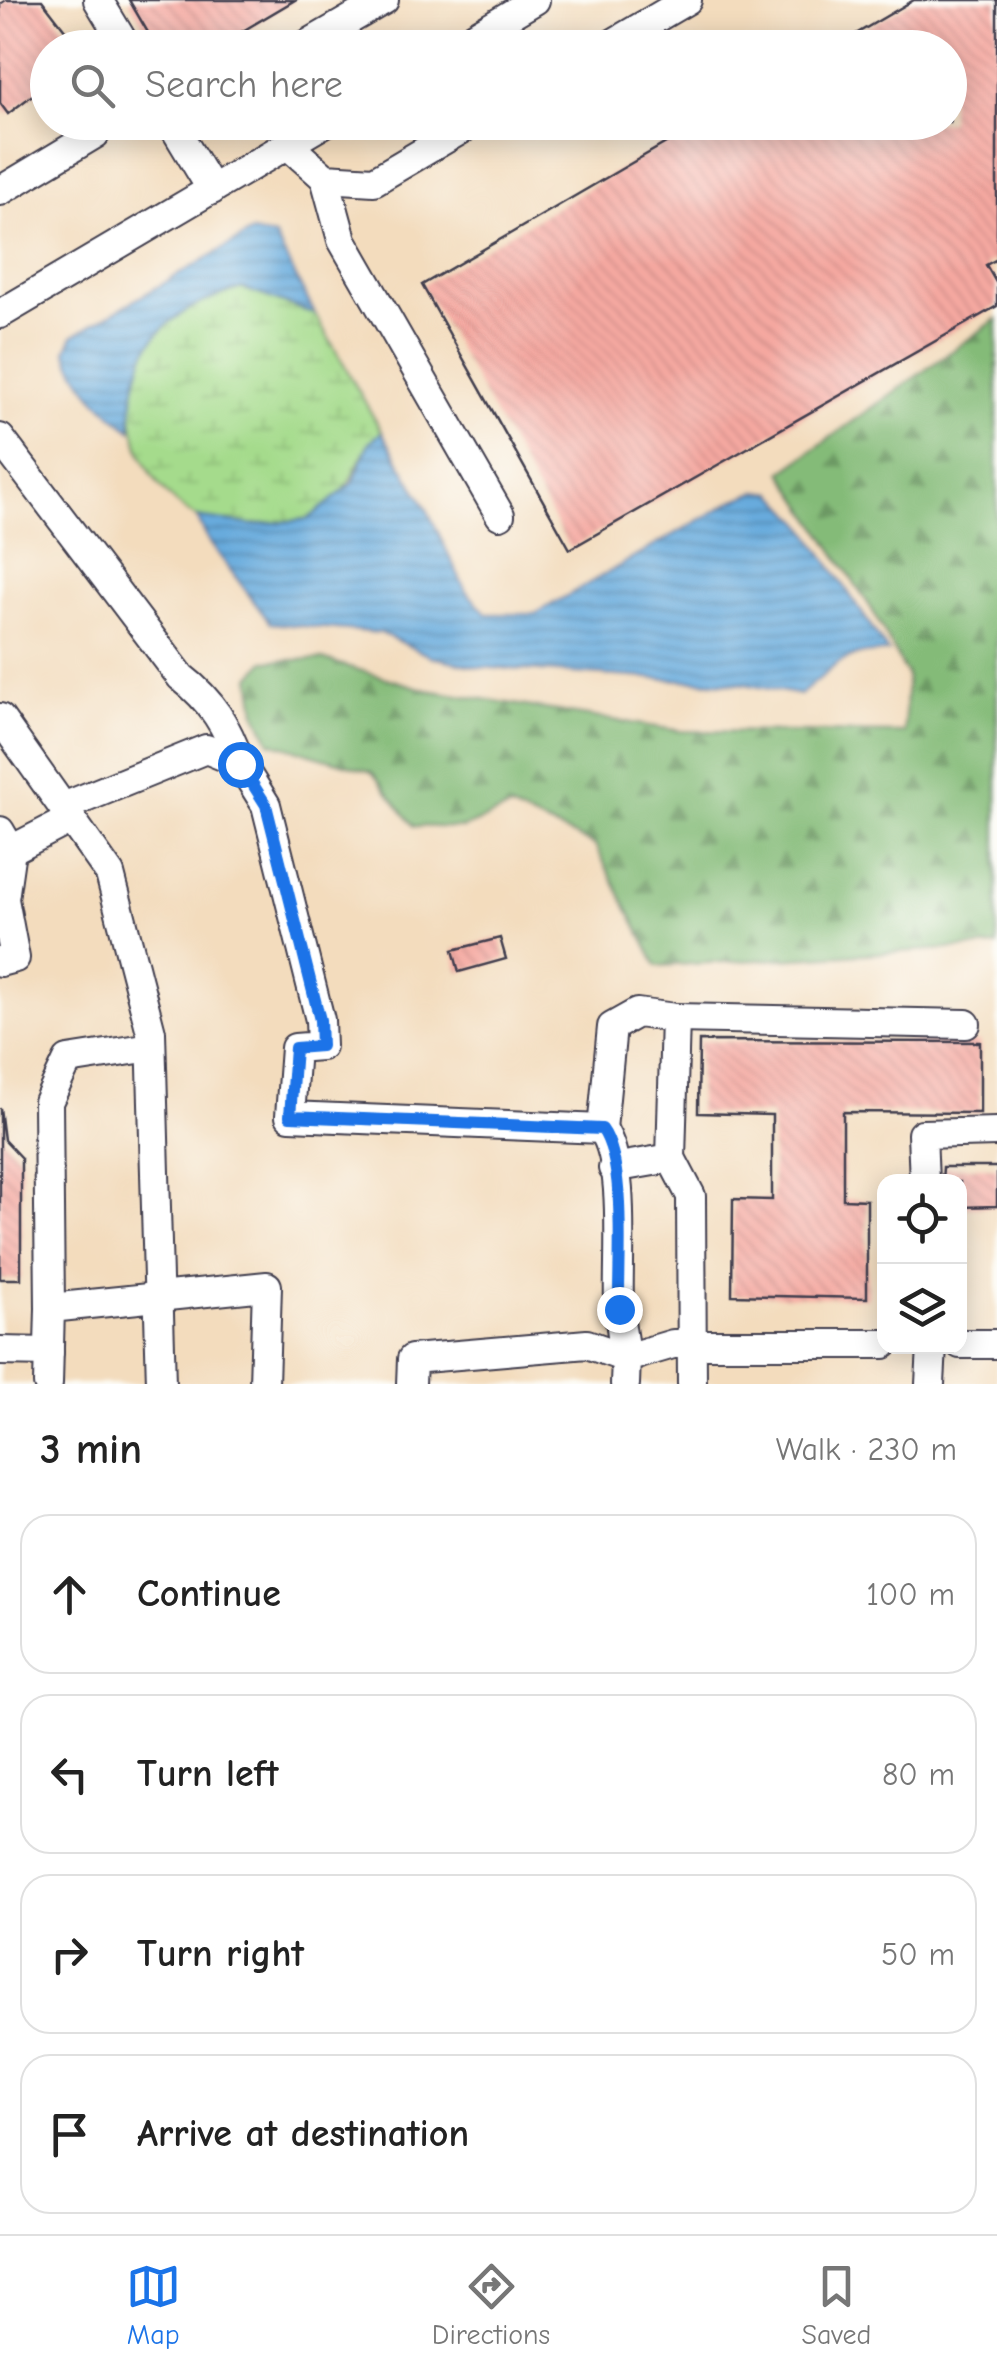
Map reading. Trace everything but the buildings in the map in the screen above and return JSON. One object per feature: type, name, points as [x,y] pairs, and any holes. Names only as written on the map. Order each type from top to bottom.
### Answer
[{"type":"street","points":[[98,0],[116,30]]},
{"type":"street","points":[[333,30],[384,0]]},
{"type":"street","points":[[484,30],[535,0]]},
{"type":"street","points":[[636,30],[687,0]]},
{"type":"street","points":[[0,192],[84,140]]},
{"type":"street","points":[[182,140],[212,190]]},
{"type":"street","points":[[0,314],[296,140]]},
{"type":"street","points":[[325,178],[374,180],[443,140]]},
{"type":"street","points":[[288,145],[325,178],[342,240],[500,515]]},
{"type":"street","points":[[0,438],[180,677],[211,705],[228,728],[240,764],[266,805],[320,1020],[321,1046],[295,1048],[290,1116],[602,1129]]},
{"type":"street","points":[[0,718],[110,874],[151,1047],[161,1384]]},
{"type":"street","points":[[0,962],[15,958],[4,899],[5,841],[206,749],[240,764]]},
{"type":"street","points":[[626,1371],[619,1309],[613,1168],[609,1139],[602,1129],[612,1027],[637,1013],[676,1018],[966,1024]]},
{"type":"street","points":[[676,1018],[671,1158],[692,1196],[692,1384]]},
{"type":"street","points":[[48,1384],[48,1102],[68,1060],[151,1047]]},
{"type":"street","points":[[924,1174],[922,1134],[997,1132]]},
{"type":"street","points":[[613,1168],[671,1158]]},
{"type":"street","points":[[50,1308],[267,1286],[264,1384]]},
{"type":"street","points":[[411,1384],[412,1359],[588,1344],[626,1371]]},
{"type":"street","points":[[626,1371],[673,1344],[877,1344]]},
{"type":"street","points":[[967,1344],[997,1344]]},
{"type":"street","points":[[0,1351],[49,1352]]},
{"type":"street","points":[[930,1384],[932,1354]]},
{"type":"green space","points":[[242,288],[315,314],[382,432],[364,452],[338,498],[302,520],[235,525],[198,518],[159,485],[136,438],[132,387],[138,362],[150,339],[180,313]]},
{"type":"green space","points":[[997,319],[997,946],[657,966],[595,845],[510,808],[463,828],[414,826],[372,772],[270,742],[256,712],[251,677],[265,661],[322,659],[427,690],[681,731],[904,733],[907,675],[871,608],[782,472]]},
{"type":"water","points":[[252,232],[275,237],[315,314],[242,288],[190,309],[171,321],[145,353],[133,400],[131,430],[101,404],[78,375],[66,351],[73,336]]},
{"type":"water","points":[[382,432],[426,507],[466,591],[487,614],[535,614],[733,501],[758,491],[774,493],[803,524],[888,652],[859,654],[838,663],[800,695],[745,684],[477,667],[432,657],[381,633],[270,623],[208,540],[197,517],[254,525],[308,519],[353,483],[369,442]]},
{"type":"route","points":[[240,764],[266,805],[320,1020],[321,1046],[295,1048],[290,1116],[602,1129],[609,1139],[616,1189],[619,1309]]}]
